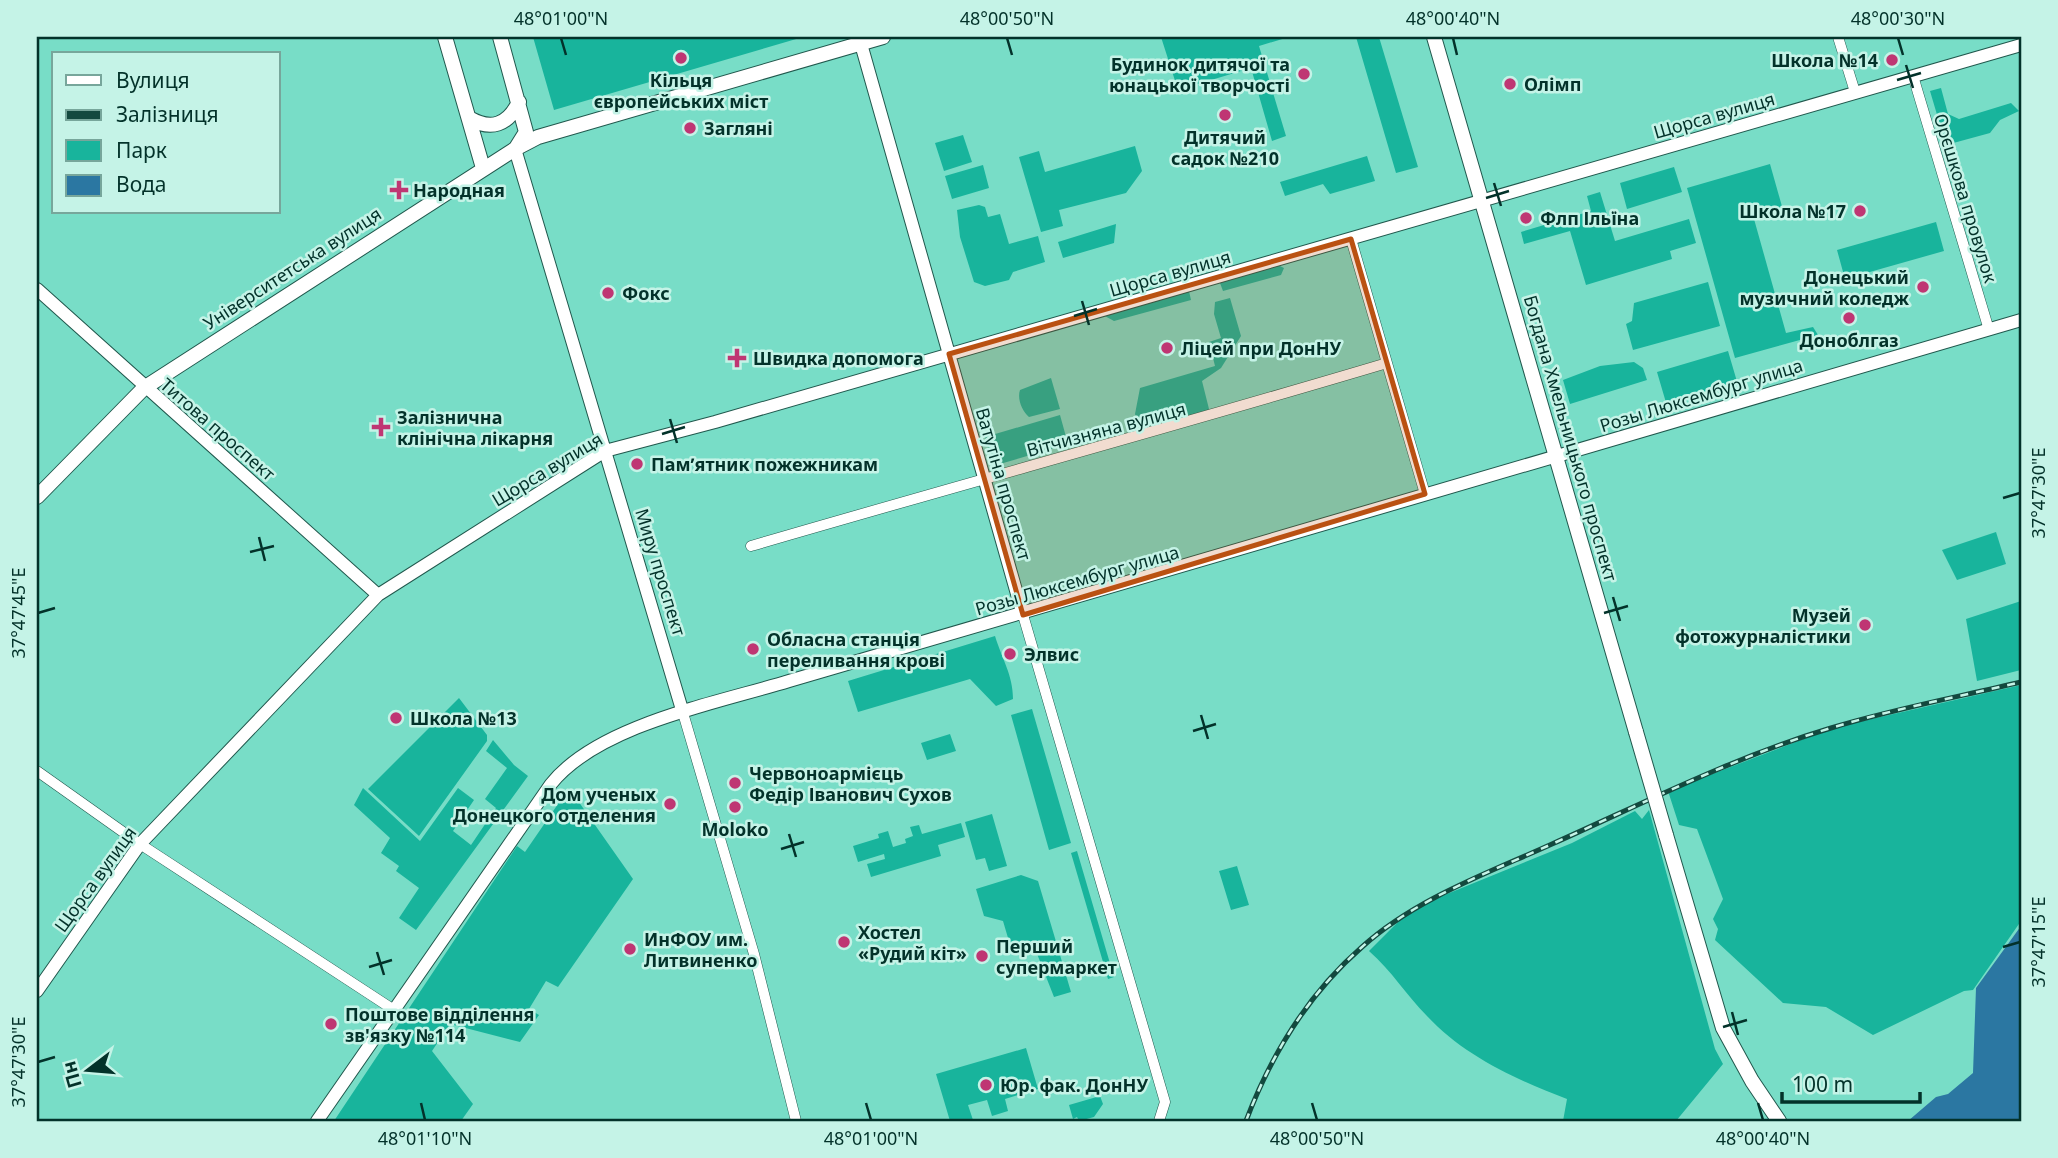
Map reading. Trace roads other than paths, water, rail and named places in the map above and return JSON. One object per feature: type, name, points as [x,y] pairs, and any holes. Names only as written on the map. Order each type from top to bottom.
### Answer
[{"type":"main road","points":[[445,37],[483,168]]},
{"type":"main road","points":[[500,37],[526,132],[515,149]]},
{"type":"main road","name":"Університетська вулиця","points":[[37,497],[145,388],[515,149],[538,137],[860,40],[883,37]]},
{"type":"main road","name":"Богдана Хмельницького проспект","points":[[1434,37],[1723,1028],[1752,1081],[1779,1121]]},
{"type":"main road","points":[[469,118],[480,125],[503,123],[512,115],[519,102]]},
{"type":"street","points":[[1839,37],[1855,92]]},
{"type":"street","name":"Ватутіна проспект","points":[[860,40],[1165,1102],[1159,1121]]},
{"type":"street","name":"Щорса вулиця","points":[[37,991],[140,844],[378,595],[605,451],[2021,45]]},
{"type":"street","name":"Орєшкова провулок","points":[[1913,76],[1989,330]]},
{"type":"street","name":"Миру проспект","points":[[515,149],[754,954],[796,1121]]},
{"type":"street","points":[[1351,239],[1425,495]]},
{"type":"street","name":"Титова проспект","points":[[37,289],[378,595]]},
{"type":"street","name":"Розы Люксембург улица","points":[[317,1121],[564,767],[613,735],[2021,320]]},
{"type":"street","name":"Вітчизняна вулиця","points":[[751,546],[984,478],[1126,441],[1387,363]]},
{"type":"street","points":[[37,771],[140,844],[394,1010]]},
{"type":"water","points":[[2021,926],[2021,1121],[1908,1121],[1936,1097],[1948,1094],[1973,1073],[1976,988]]},
{"type":"railway","points":[[1246,1121],[1279,1049],[1308,1005],[1362,947],[1383,930],[1429,901],[1655,797],[1759,753],[1854,721],[2021,682]]},
{"type":"place","name":"Кільця європейських міст","points":[[681,58]]},
{"type":"place","name":"Школа №14","points":[[1892,60]]},
{"type":"place","name":"Будинок дитячої та юнацької творчості","points":[[1304,74]]},
{"type":"place","name":"Олімп","points":[[1510,84]]},
{"type":"place","name":"Дитячий садок №210","points":[[1225,115]]},
{"type":"place","name":"Загляні","points":[[690,128]]},
{"type":"place","name":"Народная","points":[[399,190]]},
{"type":"place","name":"Школа №17","points":[[1860,211]]},
{"type":"place","name":"Флп Ільїна","points":[[1526,218]]},
{"type":"place","name":"Донецький музичний коледж","points":[[1923,287]]},
{"type":"place","name":"Фокс","points":[[608,293]]},
{"type":"place","name":"Доноблгаз","points":[[1849,318]]},
{"type":"place","name":"Ліцей при ДонНУ","points":[[1167,348]]},
{"type":"place","name":"Швидка допомога","points":[[737,358]]},
{"type":"place","name":"Залізнична клінічна лікарня","points":[[381,427]]},
{"type":"place","name":"Памʼятник пожежникам","points":[[637,464]]},
{"type":"place","name":"Музей фотожурналістики","points":[[1865,625]]},
{"type":"place","name":"Обласна станція переливання крові","points":[[753,649]]},
{"type":"place","name":"Элвис","points":[[1010,654]]},
{"type":"place","name":"Школа №13","points":[[396,718]]},
{"type":"place","name":"Червоноармієць Федір Іванович Сухов","points":[[735,783]]},
{"type":"place","name":"Дом ученых Донецкого отделения","points":[[670,804]]},
{"type":"place","name":"Moloko","points":[[735,807]]},
{"type":"place","name":"Хостел «Рудий кіт»","points":[[844,942]]},
{"type":"place","name":"ИнФОУ им. Литвиненко","points":[[630,949]]},
{"type":"place","name":"Перший супермаркет","points":[[982,956]]},
{"type":"place","name":"Поштове відділення зв'язку №114","points":[[331,1024]]},
{"type":"place","name":"Юр. фак. ДонНУ","points":[[986,1085]]}]
